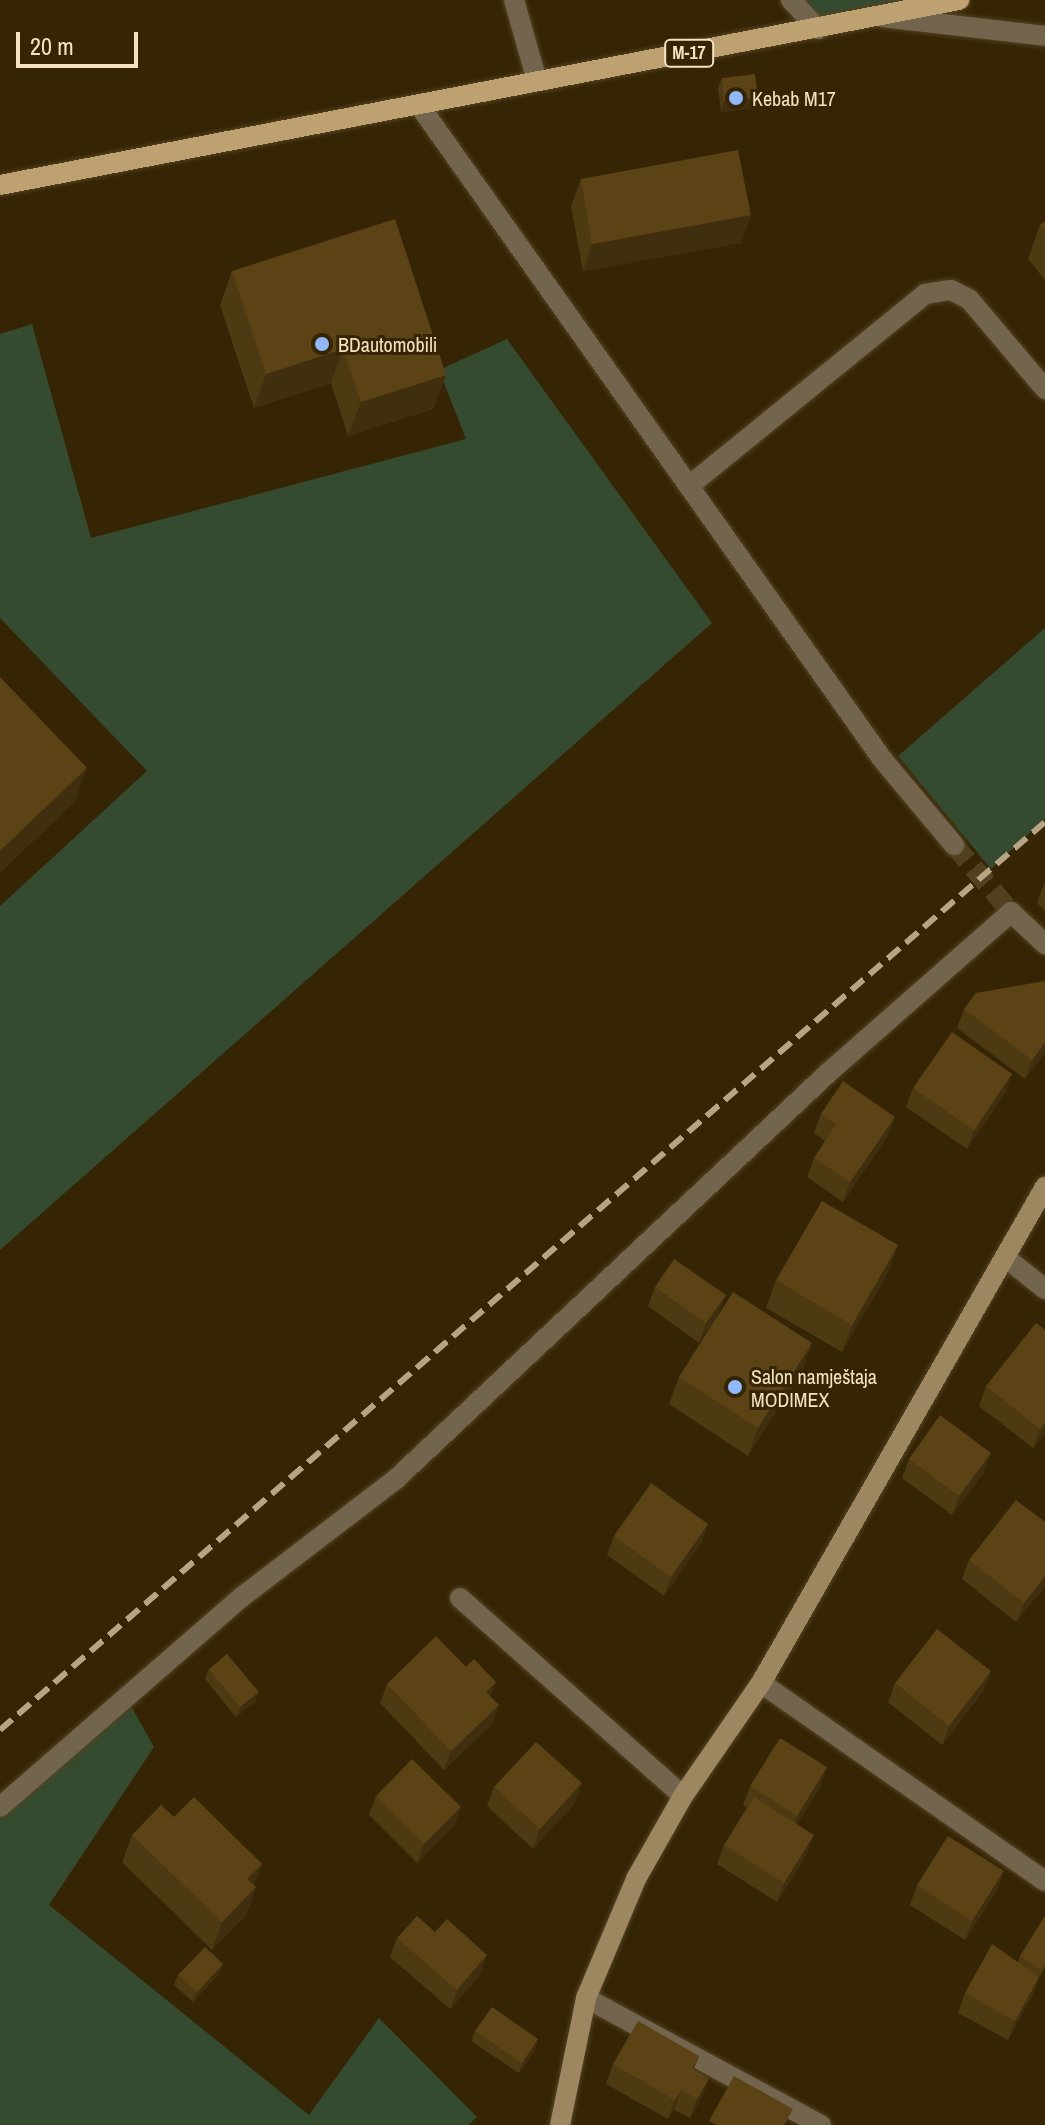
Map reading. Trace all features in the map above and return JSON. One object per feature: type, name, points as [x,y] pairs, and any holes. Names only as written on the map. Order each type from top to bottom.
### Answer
[{"type":"main road","name":"M-17","points":[[0,185],[959,0]]},
{"type":"street","points":[[514,0],[537,81]]},
{"type":"street","points":[[791,0],[818,29]]},
{"type":"street","points":[[882,17],[1045,36]]},
{"type":"street","points":[[419,105],[883,760],[954,845]]},
{"type":"street","points":[[689,486],[925,294],[951,290],[969,299],[1045,389]]},
{"type":"street","points":[[0,1807],[243,1596],[396,1479],[828,1073],[1011,912],[1045,944]]},
{"type":"street","points":[[560,2125],[586,1998],[636,1879],[683,1796],[761,1683],[1045,1187]]},
{"type":"street","points":[[1006,1258],[1045,1289]]},
{"type":"street","points":[[460,1598],[683,1796]]},
{"type":"street","points":[[761,1683],[1045,1881]]},
{"type":"street","points":[[586,1998],[821,2125]]},
{"type":"green space","points":[[791,0],[959,0],[818,29]]},
{"type":"green space","points":[[32,324],[91,538],[466,439],[439,370],[507,339],[712,623],[0,1250],[0,906],[147,771],[0,618],[0,334]]},
{"type":"green space","points":[[1045,628],[1045,819],[991,869],[898,756]]},
{"type":"green space","points":[[126,1697],[154,1747],[49,1905],[309,2115],[379,2018],[477,2117],[468,2125],[0,2125],[0,1808]]},
{"type":"building","points":[[755,74],[758,98],[724,102],[722,78]]},
{"type":"building","points":[[738,150],[751,215],[592,244],[581,179]]},
{"type":"building","name":"BDautomobili","points":[[395,219],[446,375],[361,402],[343,349],[266,374],[232,271]]},
{"type":"building","points":[[0,677],[87,768],[0,851]]},
{"type":"building","points":[[1045,981],[1045,1043],[1032,1060],[964,1009],[976,993]]},
{"type":"building","points":[[952,1032],[1012,1074],[974,1130],[913,1088]]},
{"type":"building","points":[[843,1081],[895,1117],[850,1182],[814,1158],[836,1124],[821,1114]]},
{"type":"building","points":[[822,1201],[898,1245],[852,1325],[776,1280]]},
{"type":"building","points":[[674,1259],[726,1295],[706,1323],[655,1287]]},
{"type":"building","name":"Salon namještaja MODIMEX","points":[[733,1292],[812,1343],[758,1428],[679,1377]]},
{"type":"building","points":[[1036,1323],[1045,1330],[1045,1423],[1040,1429],[986,1386]]},
{"type":"building","points":[[940,1415],[991,1453],[959,1496],[909,1459]]},
{"type":"building","points":[[651,1483],[708,1524],[671,1577],[614,1536]]},
{"type":"building","points":[[1016,1500],[1045,1522],[1045,1576],[1024,1603],[969,1560]]},
{"type":"building","points":[[937,1629],[991,1671],[949,1726],[895,1683]]},
{"type":"building","points":[[436,1636],[466,1667],[474,1659],[496,1682],[486,1692],[499,1705],[451,1751],[387,1684]]},
{"type":"building","points":[[227,1654],[259,1692],[240,1707],[209,1669]]},
{"type":"building","points":[[780,1738],[827,1767],[797,1816],[750,1786]]},
{"type":"building","points":[[536,1742],[582,1783],[540,1829],[494,1787]]},
{"type":"building","points":[[412,1759],[461,1807],[424,1844],[376,1796]]},
{"type":"building","points":[[194,1797],[262,1864],[247,1879],[256,1887],[222,1922],[132,1835],[161,1805],[174,1817]]},
{"type":"building","points":[[754,1797],[814,1835],[784,1883],[724,1845]]},
{"type":"building","points":[[948,1836],[1004,1871],[972,1921],[917,1885]]},
{"type":"building","points":[[417,1916],[435,1932],[447,1919],[487,1955],[457,1990],[397,1938]]},
{"type":"building","points":[[1045,1916],[1045,1963],[1041,1970],[1020,1956]]},
{"type":"building","points":[[992,1944],[1039,1977],[1015,2021],[965,1993]]},
{"type":"building","points":[[205,1947],[223,1964],[197,1992],[178,1975]]},
{"type":"building","points":[[492,2007],[538,2039],[522,2063],[475,2031]]},
{"type":"building","points":[[638,2021],[699,2056],[692,2068],[709,2078],[697,2099],[681,2090],[675,2100],[613,2064]]},
{"type":"building","points":[[734,2076],[793,2109],[784,2125],[717,2125],[709,2121]]},
{"type":"tunnel","points":[[954,845],[1011,912]]},
{"type":"railway","points":[[0,1730],[1045,822]]},
{"type":"place","name":"Kebab M17","points":[[736,98]]},
{"type":"place","name":"BDautomobili","points":[[322,344]]},
{"type":"place","name":"Salon namještaja MODIMEX","points":[[735,1387]]}]
